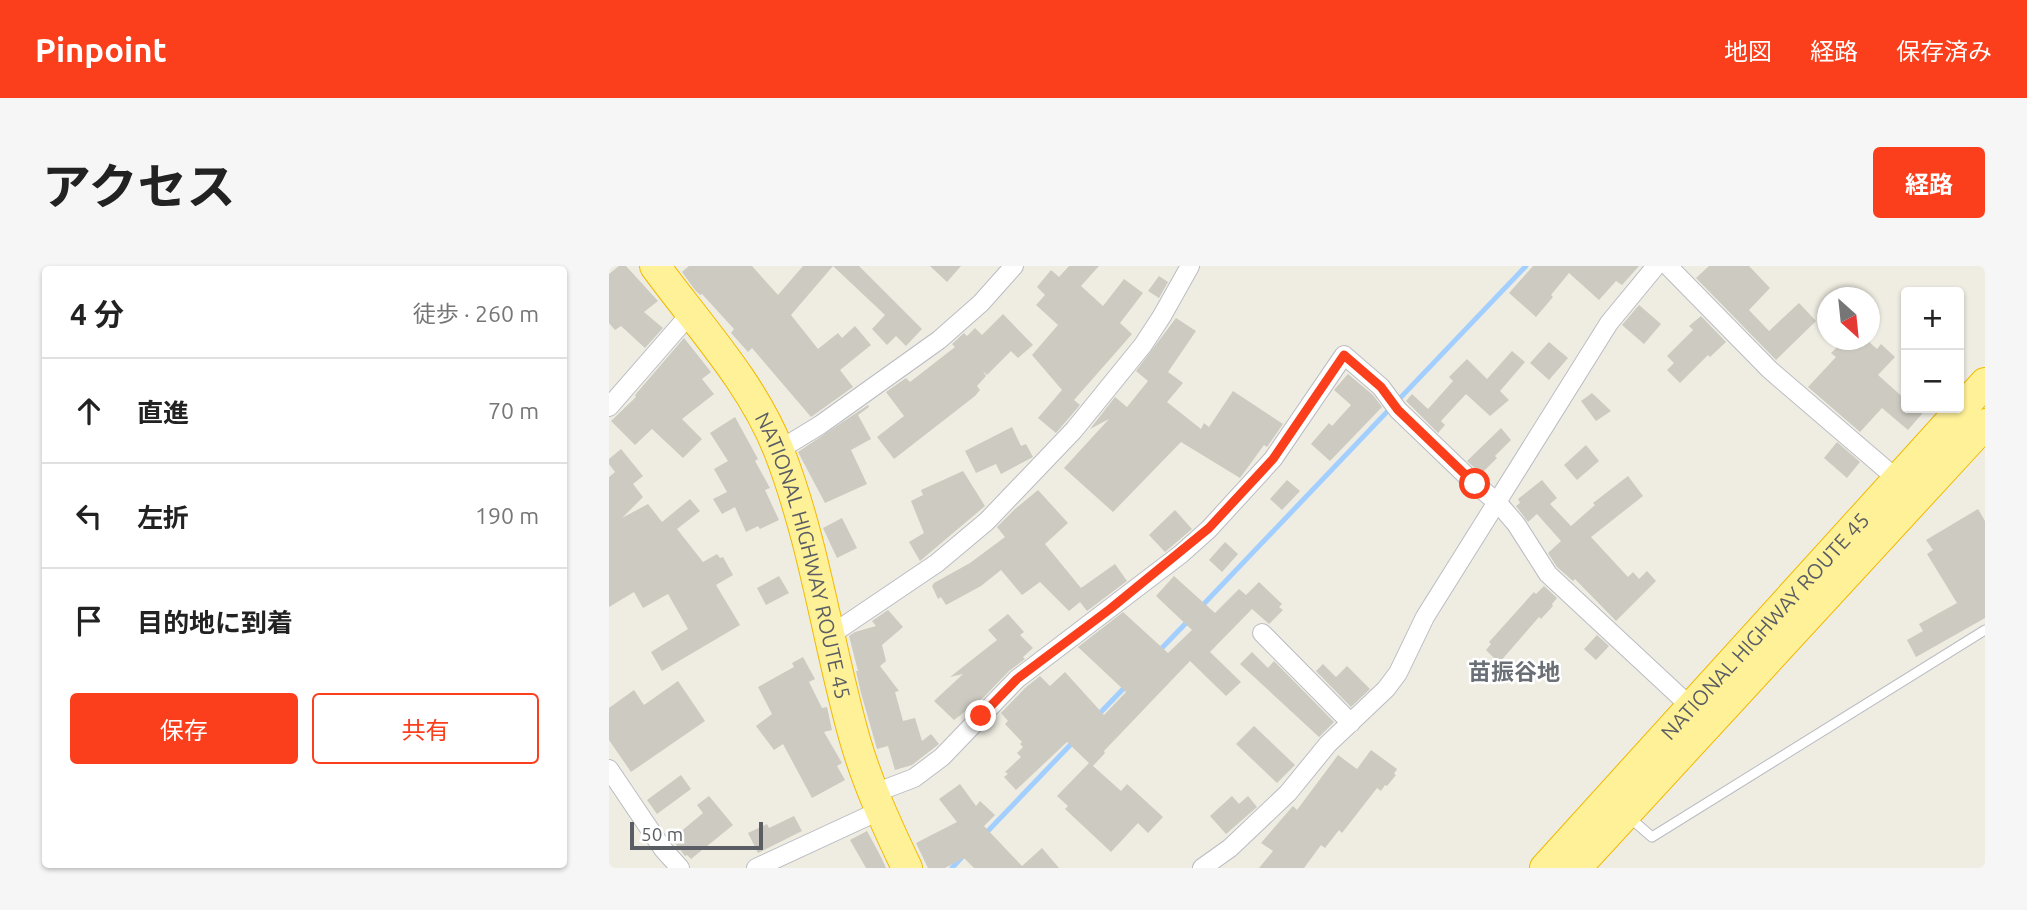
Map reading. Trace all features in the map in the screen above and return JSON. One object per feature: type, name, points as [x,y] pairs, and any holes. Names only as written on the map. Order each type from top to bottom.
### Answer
[{"type":"highway","name":"NATIONAL HIGHWAY ROUTE 45","points":[[655,266],[736,372],[779,450],[806,542],[855,740],[876,802],[907,868]]},
{"type":"highway","name":"NATIONAL HIGHWAY ROUTE 45","points":[[1545,868],[1985,383]]},
{"type":"highway","name":"NATIONAL HIGHWAY ROUTE 45","points":[[1576,868],[1985,424]]},
{"type":"street","points":[[779,450],[820,425],[939,340],[981,303],[1014,266]]},
{"type":"street","points":[[829,636],[937,563],[987,521],[1074,430],[1143,345],[1190,266]]},
{"type":"street","points":[[1202,868],[1230,848],[1288,793],[1328,744],[1398,673],[1425,617],[1609,323],[1656,266]]},
{"type":"street","points":[[1668,266],[1770,370],[1897,479]]},
{"type":"street","points":[[609,407],[690,314]]},
{"type":"street","points":[[756,868],[876,802],[942,757],[1017,679],[1140,586],[1209,528],[1273,459],[1344,355],[1381,387],[1398,410],[1498,503],[1516,524],[1548,574],[1691,707]]},
{"type":"street","points":[[1262,634],[1351,723]]},
{"type":"street","points":[[609,769],[663,849],[680,868]]},
{"type":"lane","points":[[1625,814],[1652,837],[1985,630]]},
{"type":"building","points":[[619,266],[626,266],[658,301],[644,312],[663,328],[645,348],[621,326],[615,330],[609,323],[609,274]]},
{"type":"building","points":[[689,266],[752,266],[778,295],[803,266],[833,266],[791,315],[818,349],[838,333],[842,338],[855,326],[871,345],[840,370],[853,387],[811,417],[752,348],[748,352],[731,333],[734,329],[702,294],[695,290],[682,272]]},
{"type":"building","points":[[833,266],[859,266],[922,329],[906,346],[896,336],[887,345],[872,329],[885,315]]},
{"type":"building","points":[[930,266],[961,266],[947,282]]},
{"type":"building","points":[[1069,266],[1099,266],[1081,286],[1103,306],[1124,279],[1143,293],[1120,323],[1132,334],[1074,400],[1080,405],[1056,433],[1038,418],[1062,390],[1032,355],[1058,325],[1036,305],[1045,295],[1037,287],[1051,270],[1059,277]]},
{"type":"building","points":[[1533,266],[1639,266],[1622,285],[1616,281],[1599,300],[1569,273],[1536,317],[1509,293]]},
{"type":"building","points":[[1709,266],[1749,266],[1770,288],[1749,310],[1769,331],[1799,303],[1816,321],[1776,360],[1696,278]]},
{"type":"building","points":[[1159,276],[1168,282],[1159,298],[1148,291]]},
{"type":"building","points":[[1639,305],[1661,324],[1644,344],[1622,325]]},
{"type":"building","points":[[1003,314],[1033,345],[1018,358],[1011,351],[987,375],[983,371],[986,376],[977,386],[980,390],[975,396],[894,459],[877,437],[904,416],[886,392],[906,378],[910,382],[955,347],[952,344],[964,333],[967,336],[975,328],[982,335]]},
{"type":"building","points":[[1701,316],[1726,342],[1710,357],[1708,355],[1680,383],[1667,370],[1674,363],[1667,356],[1693,330],[1689,326]]},
{"type":"building","points":[[1176,318],[1196,331],[1168,372],[1183,383],[1167,402],[1201,429],[1204,423],[1209,427],[1233,391],[1283,424],[1240,478],[1181,442],[1113,512],[1064,468],[1109,419],[1090,429],[1115,397],[1127,407],[1148,381],[1136,371]]},
{"type":"building","points":[[684,338],[711,372],[702,379],[714,394],[682,419],[702,439],[683,458],[652,429],[635,445],[611,421],[636,397]]},
{"type":"building","points":[[1549,342],[1568,358],[1549,380],[1530,363]]},
{"type":"building","points":[[1881,344],[1895,357],[1878,375],[1901,396],[1901,413],[1923,413],[1908,430],[1882,408],[1860,432],[1808,387],[1836,357],[1831,353],[1834,350],[1880,350]]},
{"type":"building","points":[[1512,351],[1525,362],[1500,391],[1509,400],[1490,416],[1466,394],[1441,421],[1445,425],[1438,433],[1406,401],[1412,394],[1428,409],[1453,381],[1449,377],[1467,359],[1487,379]]},
{"type":"building","points":[[1348,374],[1373,395],[1382,407],[1330,461],[1311,444],[1329,423],[1332,426],[1351,405],[1334,390]]},
{"type":"building","points":[[1592,393],[1611,411],[1596,421],[1581,401]]},
{"type":"building","points":[[868,405],[869,407],[858,415],[871,439],[851,450],[867,484],[825,503],[798,452]]},
{"type":"building","points":[[735,417],[758,459],[755,461],[770,488],[765,490],[779,520],[746,532],[735,507],[722,514],[713,499],[727,492],[714,469],[728,461],[710,433]]},
{"type":"building","points":[[1012,427],[1021,446],[1026,444],[1033,457],[1001,474],[996,464],[976,473],[965,451]]},
{"type":"building","points":[[1501,428],[1511,440],[1481,474],[1467,461]]},
{"type":"building","points":[[1837,442],[1860,462],[1847,478],[1824,458]]},
{"type":"building","points":[[1586,445],[1599,461],[1577,480],[1564,465]]},
{"type":"building","points":[[621,449],[643,476],[633,484],[643,497],[622,518],[648,504],[662,522],[690,499],[700,511],[677,529],[703,562],[717,554],[720,558],[723,557],[733,575],[716,585],[740,625],[662,671],[651,652],[688,629],[668,594],[643,608],[634,592],[609,607],[609,477],[615,472],[609,459]]},
{"type":"building","points":[[963,471],[985,506],[920,561],[909,542],[924,533],[911,501],[923,495],[921,490]]},
{"type":"building","points":[[1628,476],[1643,496],[1591,537],[1628,577],[1633,572],[1639,579],[1647,571],[1656,581],[1616,621],[1575,579],[1573,581],[1557,567],[1548,553],[1561,541],[1537,514],[1528,522],[1516,506],[1520,503],[1518,499],[1542,480],[1557,498],[1550,504],[1571,526],[1595,505],[1593,503]]},
{"type":"building","points":[[1287,480],[1300,491],[1282,510],[1270,499]]},
{"type":"building","points":[[1038,490],[1068,523],[1045,544],[1081,588],[1115,564],[1127,581],[1087,611],[1080,602],[1069,611],[1040,582],[1022,595],[1001,570],[981,586],[946,605],[941,597],[938,599],[932,586],[934,583],[970,563],[1005,537],[997,527]]},
{"type":"building","points":[[1978,509],[1985,521],[1985,618],[1916,657],[1907,640],[1923,631],[1919,624],[1957,603],[1927,554],[1933,550],[1926,540]]},
{"type":"building","points":[[1175,510],[1192,529],[1165,552],[1149,535]]},
{"type":"building","points":[[842,518],[857,548],[837,558],[823,528]]},
{"type":"building","points":[[1225,542],[1238,554],[1222,572],[1209,560]]},
{"type":"building","points":[[779,576],[789,593],[766,605],[757,588]]},
{"type":"building","points":[[1174,576],[1215,613],[1239,589],[1246,595],[1259,582],[1282,604],[1279,607],[1283,610],[1269,624],[1252,609],[1210,652],[1241,682],[1226,696],[1190,661],[1093,766],[1121,791],[1127,784],[1163,817],[1148,833],[1138,823],[1111,852],[1065,809],[1068,806],[1057,796],[1089,763],[1067,742],[1016,790],[1004,777],[1008,774],[1005,772],[1021,757],[1017,753],[1023,747],[1020,744],[1022,742],[1005,724],[1008,721],[1001,713],[1040,676],[1050,686],[1065,672],[1104,715],[1126,692],[1078,647],[1123,612],[1168,653],[1192,630],[1156,596]]},
{"type":"building","points":[[1544,586],[1557,598],[1553,606],[1541,619],[1539,617],[1499,663],[1486,650],[1491,644],[1489,642],[1534,592],[1536,594]]},
{"type":"building","points":[[888,610],[903,627],[882,645],[886,661],[880,666],[899,691],[895,692],[903,721],[915,718],[922,741],[931,734],[939,744],[912,765],[895,770],[888,746],[877,749],[849,636],[876,626],[872,621]]},
{"type":"building","points":[[1008,614],[1024,632],[1020,635],[1033,648],[1023,657],[1025,659],[984,697],[954,720],[934,701],[963,674],[950,677],[997,640],[988,630]]},
{"type":"building","points":[[1597,635],[1609,646],[1596,660],[1584,649]]},
{"type":"building","points":[[1252,652],[1268,668],[1274,661],[1334,722],[1319,737],[1240,664]]},
{"type":"building","points":[[803,657],[815,679],[809,682],[822,708],[827,707],[832,730],[824,732],[842,763],[837,766],[845,780],[812,798],[783,744],[774,750],[756,726],[772,714],[758,687],[794,667],[792,663]]},
{"type":"building","points":[[1323,664],[1336,677],[1347,666],[1370,689],[1351,707],[1316,671]]},
{"type":"building","points":[[678,681],[705,721],[631,772],[609,740],[609,708],[634,690],[644,705]]},
{"type":"building","points":[[1254,726],[1295,765],[1277,783],[1236,744]]},
{"type":"building","points":[[1371,750],[1397,769],[1394,774],[1396,775],[1387,786],[1381,791],[1377,788],[1342,833],[1339,830],[1325,848],[1321,845],[1304,868],[1259,868],[1273,851],[1261,843],[1293,806],[1297,810],[1338,755],[1357,769]]},
{"type":"building","points":[[681,775],[691,789],[657,814],[647,800]]},
{"type":"building","points":[[960,784],[976,806],[980,801],[995,815],[984,826],[1022,866],[1042,848],[1059,868],[974,868],[964,858],[945,868],[928,868],[916,843],[957,822],[939,799]]},
{"type":"building","points":[[709,796],[733,825],[691,859],[685,856],[672,839],[703,813],[697,805]]},
{"type":"building","points":[[1232,796],[1239,804],[1248,796],[1257,807],[1226,834],[1210,816]]},
{"type":"building","points":[[794,816],[802,831],[758,853],[748,833],[767,824],[769,828]]},
{"type":"building","points":[[867,831],[886,868],[866,868],[850,840]]},
{"type":"waterway","points":[[1200,608],[1526,266]]},
{"type":"waterway","points":[[1159,651],[1188,621]]},
{"type":"waterway","points":[[1098,715],[1128,684]]},
{"type":"waterway","points":[[985,834],[1075,740]]},
{"type":"waterway","points":[[952,868],[963,856]]},
{"type":"district","name":"苗振谷地","points":[[1514,671]]},
{"type":"route","points":[[981,716],[1017,679],[1181,554],[1209,528],[1273,459],[1344,355],[1381,387],[1398,410],[1475,484]]}]
